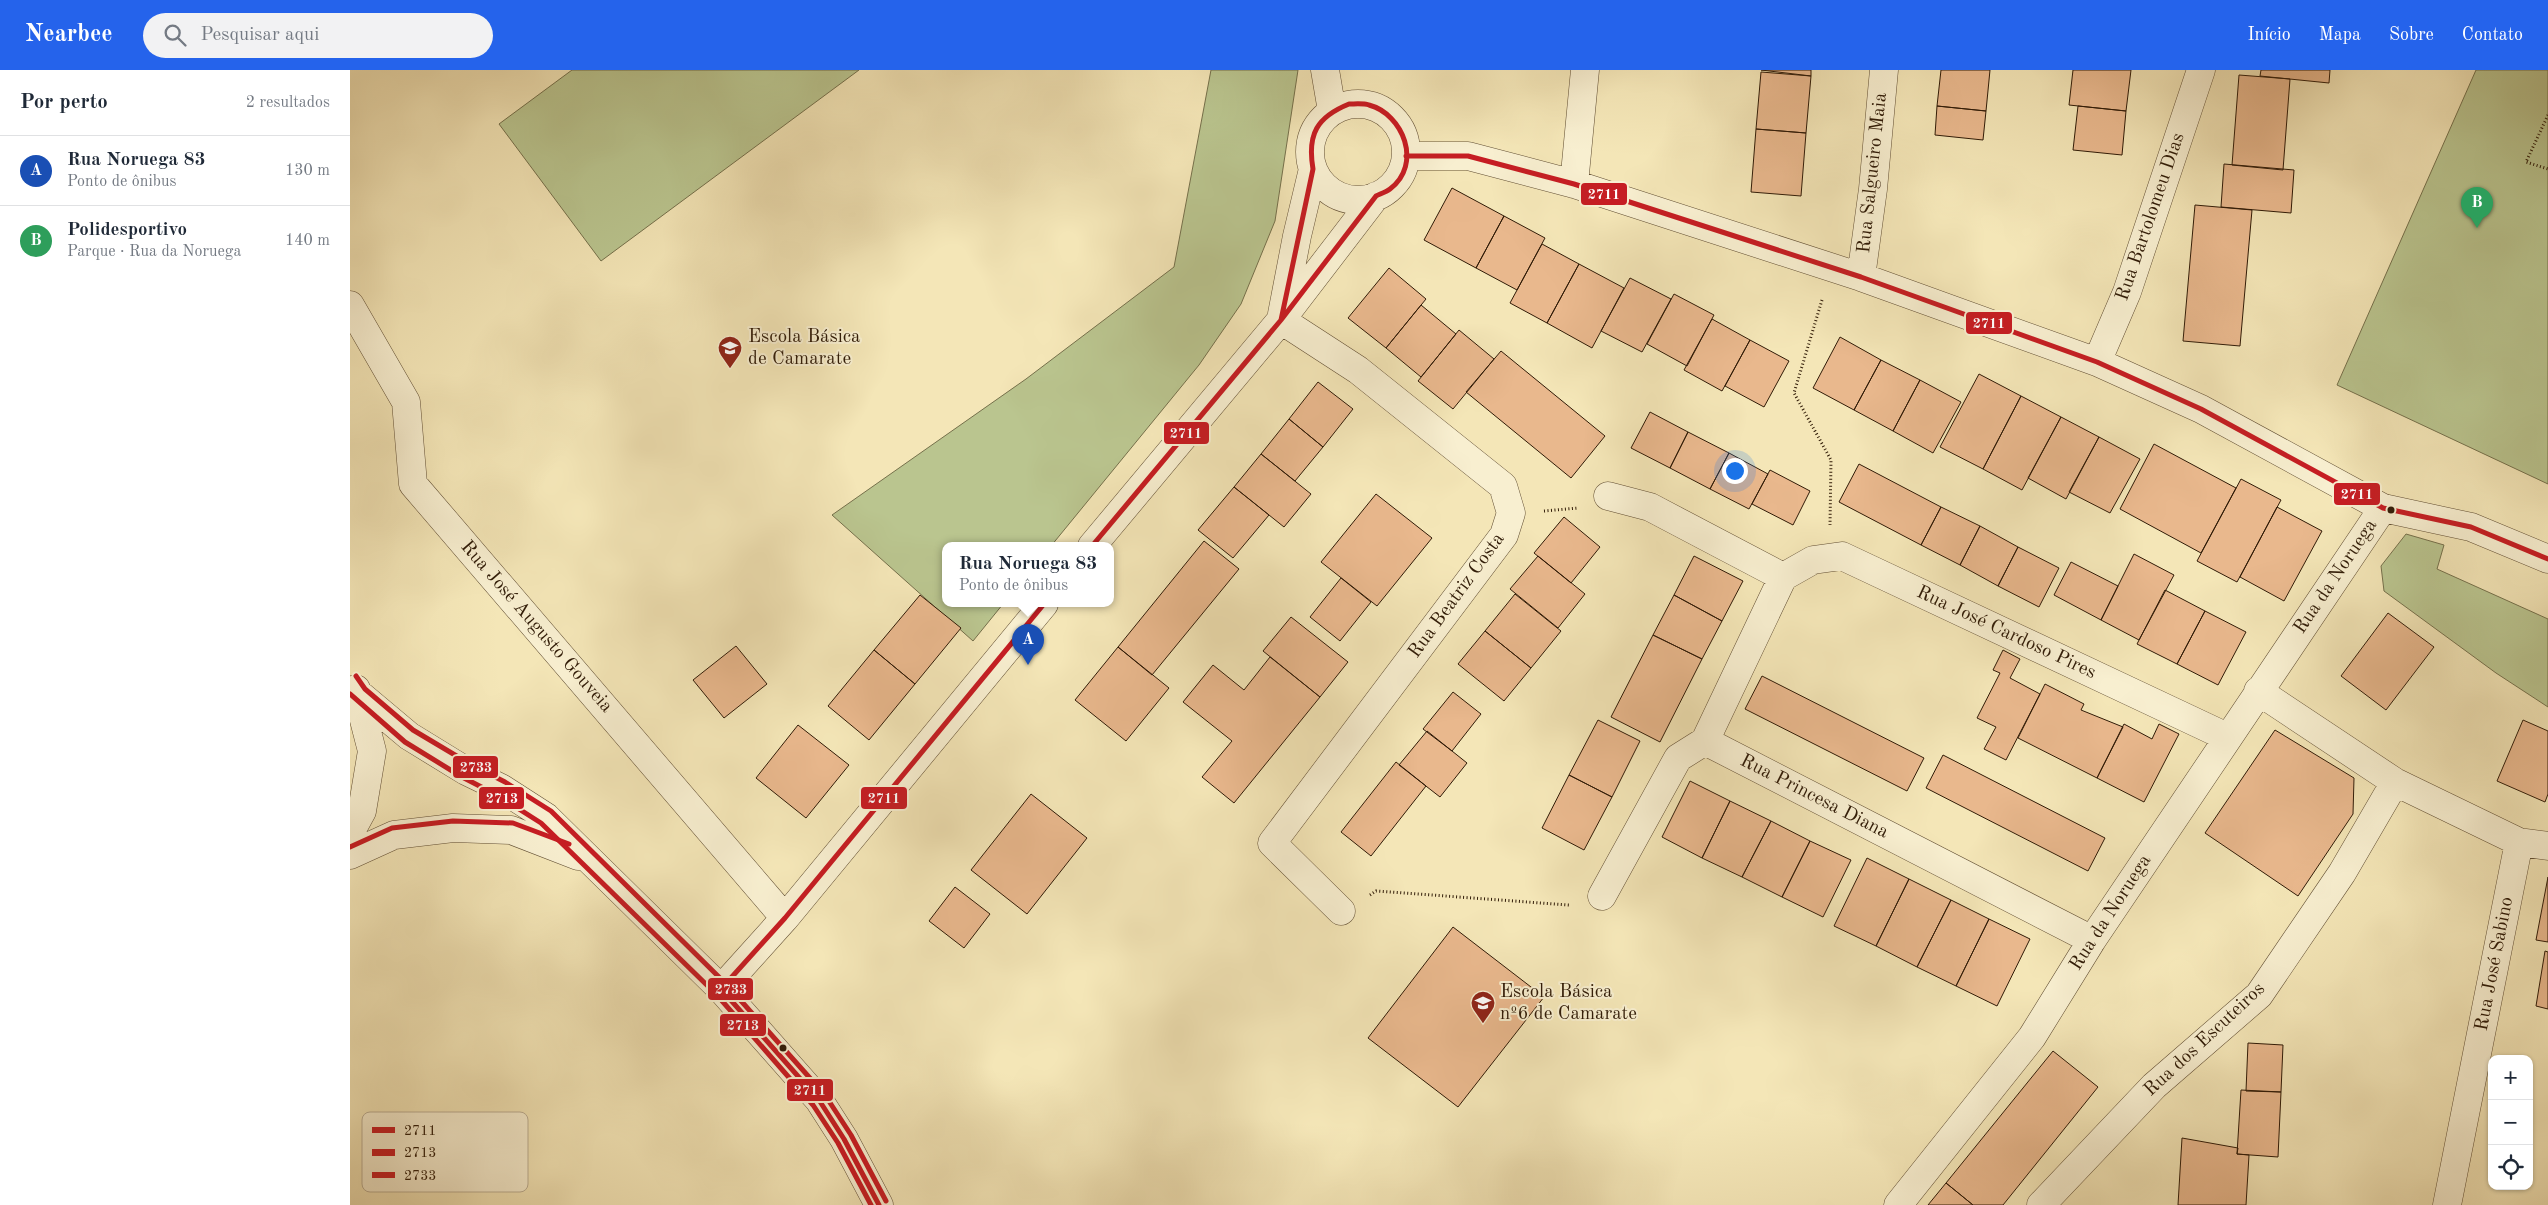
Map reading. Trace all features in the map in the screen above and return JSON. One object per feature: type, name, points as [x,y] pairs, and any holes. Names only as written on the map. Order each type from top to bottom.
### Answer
[{"type":"street","points":[[1325,70],[1332,111]]},
{"type":"street","points":[[1574,184],[1585,70]]},
{"type":"street","name":"Rua Salgueiro Maia","points":[[1861,277],[1884,70]]},
{"type":"street","name":"Rua Bartolomeu Dias","points":[[2097,362],[2127,292],[2201,70]]},
{"type":"street","points":[[1349,104],[1367,104],[1384,110],[1397,123],[1405,139],[1406,156],[1402,173],[1391,188],[1376,196],[1357,200],[1339,196],[1323,185],[1313,169],[1310,153],[1312,137],[1320,122],[1332,111],[1349,104]]},
{"type":"street","name":"Rua da Noruega","points":[[1406,156],[1468,156],[1574,184],[1861,277],[2097,362],[2201,409],[2382,508],[2092,940],[2032,1037],[1898,1205]]},
{"type":"street","points":[[1281,320],[1297,236],[1313,169]]},
{"type":"street","points":[[1095,542],[1281,320],[1376,196]]},
{"type":"street","name":"Rua José Augusto Gouveia","points":[[350,305],[406,402],[413,484],[785,918]]},
{"type":"street","name":"Rua Beatriz Costa","points":[[1281,320],[1358,370],[1503,486],[1511,513],[1504,535],[1272,843],[1341,911]]},
{"type":"street","points":[[1602,896],[1678,758],[1705,741],[1783,577],[1650,507],[1608,496]]},
{"type":"street","points":[[2382,508],[2471,527],[2548,559]]},
{"type":"street","name":"Rua José Cardoso Pires","points":[[1783,577],[1813,560],[1842,556],[2227,737]]},
{"type":"street","points":[[720,989],[785,918],[1042,607]]},
{"type":"street","points":[[350,833],[362,811],[372,752],[355,687]]},
{"type":"street","points":[[355,687],[409,736],[466,771],[501,788],[546,818],[720,989],[819,1100],[844,1140],[879,1205]]},
{"type":"street","points":[[2258,691],[2394,782],[2519,842],[2548,846]]},
{"type":"street","name":"Rua Princesa Diana","points":[[1705,741],[2092,940]]},
{"type":"street","name":"Rua dos Escuteiros","points":[[2041,1205],[2154,1086],[2260,995],[2342,873],[2394,782]]},
{"type":"street","points":[[350,855],[394,835],[452,828],[511,830],[587,859]]},
{"type":"street","name":"Rua José Sabino","points":[[2447,1205],[2519,842]]},
{"type":"path","points":[[2548,116],[2526,162],[2548,169]]},
{"type":"path","points":[[1829,558],[1831,460],[1794,393],[1831,267]]},
{"type":"path","points":[[1511,513],[1580,508],[1608,496]]},
{"type":"path","points":[[1341,911],[1376,891],[1590,907],[1602,896]]},
{"type":"green space","points":[[572,70],[859,70],[601,261],[499,124]]},
{"type":"green space","points":[[1211,70],[1298,70],[1275,221],[1241,304],[1199,365],[1054,542],[942,542],[942,607],[1001,607],[973,641],[832,515],[1026,379],[1174,267]]},
{"type":"green space","points":[[2476,70],[2548,70],[2548,484],[2337,385]]},
{"type":"green space","points":[[2406,534],[2444,545],[2437,569],[2548,619],[2548,707],[2496,673],[2384,591],[2381,566]]},
{"type":"building","points":[[1761,70],[1811,70],[1811,76]]},
{"type":"building","points":[[1941,70],[1990,70],[1986,111],[1937,106]]},
{"type":"building","points":[[2073,70],[2131,70],[2126,111],[2069,105]]},
{"type":"building","points":[[2261,70],[2330,70],[2329,83],[2260,76]]},
{"type":"building","points":[[1761,72],[1811,76],[1806,133],[1756,129]]},
{"type":"building","points":[[2239,75],[2290,79],[2283,170],[2232,165]]},
{"type":"building","points":[[1937,106],[1986,111],[1983,140],[1935,135]]},
{"type":"building","points":[[2078,106],[2126,111],[2122,155],[2073,150]]},
{"type":"building","points":[[1756,129],[1806,133],[1801,196],[1751,192]]},
{"type":"building","points":[[2224,164],[2294,170],[2291,213],[2221,207]]},
{"type":"building","points":[[1452,188],[1504,216],[1476,268],[1424,240]]},
{"type":"building","points":[[2195,205],[2252,210],[2240,346],[2183,341]]},
{"type":"building","points":[[1504,216],[1545,238],[1517,290],[1476,268]]},
{"type":"building","points":[[1542,244],[1579,264],[1547,323],[1510,303]]},
{"type":"building","points":[[1579,264],[1624,288],[1592,348],[1547,323]]},
{"type":"building","points":[[1389,268],[1426,299],[1386,348],[1348,318]]},
{"type":"building","points":[[1630,278],[1671,299],[1642,352],[1601,331]]},
{"type":"building","points":[[1674,294],[1714,315],[1687,366],[1647,344]]},
{"type":"building","points":[[1421,305],[1456,334],[1421,377],[1386,348]]},
{"type":"building","points":[[1712,319],[1750,340],[1722,391],[1684,370]]},
{"type":"building","points":[[1459,330],[1494,359],[1453,409],[1418,381]]},
{"type":"building","points":[[1840,337],[1881,360],[1854,410],[1813,388]]},
{"type":"building","points":[[1750,340],[1789,361],[1764,407],[1725,386]]},
{"type":"building","points":[[1501,351],[1605,436],[1571,478],[1466,392]]},
{"type":"building","points":[[1881,360],[1920,380],[1893,431],[1854,410]]},
{"type":"building","points":[[1979,374],[2021,396],[1983,469],[1940,447]]},
{"type":"building","points":[[1920,380],[1961,402],[1933,453],[1893,431]]},
{"type":"building","points":[[1318,382],[1353,409],[1323,447],[1289,419]]},
{"type":"building","points":[[2021,396],[2061,417],[2022,490],[1983,469]]},
{"type":"building","points":[[1650,412],[1688,432],[1670,468],[1631,448]]},
{"type":"building","points":[[2061,417],[2099,437],[2066,499],[2028,478]]},
{"type":"building","points":[[1289,419],[1323,447],[1295,481],[1261,454]]},
{"type":"building","points":[[1688,432],[1729,453],[1710,489],[1670,468]]},
{"type":"building","points":[[2099,437],[2140,459],[2110,513],[2069,492]]},
{"type":"building","points":[[2154,444],[2236,488],[2201,553],[2120,509]]},
{"type":"building","points":[[1729,453],[1768,474],[1749,509],[1710,489]]},
{"type":"building","points":[[1261,454],[1311,494],[1284,527],[1234,487]]},
{"type":"building","points":[[1859,464],[1941,507],[1921,545],[1839,502]]},
{"type":"building","points":[[1770,470],[1810,491],[1793,525],[1752,504]]},
{"type":"building","points":[[2241,479],[2281,500],[2237,582],[2197,561]]},
{"type":"building","points":[[1234,487],[1269,515],[1233,558],[1198,530]]},
{"type":"building","points":[[1376,494],[1432,538],[1377,606],[1321,562]]},
{"type":"building","points":[[1941,507],[1980,526],[1960,565],[1921,545]]},
{"type":"building","points":[[2277,507],[2322,531],[2284,601],[2240,577]]},
{"type":"building","points":[[1564,517],[1600,547],[1571,583],[1534,553]]},
{"type":"building","points":[[1980,526],[2018,547],[1998,586],[1960,565]]},
{"type":"building","points":[[1204,541],[1239,569],[1152,675],[1118,647]]},
{"type":"building","points":[[2018,547],[2059,568],[2039,607],[1998,586]]},
{"type":"building","points":[[2134,554],[2174,575],[2139,640],[2101,620]]},
{"type":"building","points":[[1538,556],[1585,594],[1558,628],[1510,589]]},
{"type":"building","points":[[1694,556],[1743,581],[1722,621],[1674,595]]},
{"type":"building","points":[[2071,562],[2118,586],[2101,620],[2054,595]]},
{"type":"building","points":[[1341,578],[1371,602],[1340,641],[1310,617]]},
{"type":"building","points":[[2165,590],[2205,611],[2177,664],[2137,644]]},
{"type":"building","points":[[1515,594],[1561,631],[1531,668],[1485,631]]},
{"type":"building","points":[[920,595],[961,628],[915,684],[874,650]]},
{"type":"building","points":[[1674,595],[1722,621],[1702,659],[1653,635]]},
{"type":"building","points":[[2205,611],[2246,632],[2218,685],[2177,664]]},
{"type":"building","points":[[2388,613],[2434,647],[2386,710],[2341,676]]},
{"type":"building","points":[[1291,617],[1348,662],[1320,697],[1263,651]]},
{"type":"building","points":[[1485,631],[1531,668],[1504,701],[1458,664]]},
{"type":"building","points":[[1653,635],[1702,659],[1660,742],[1611,717]]},
{"type":"building","points":[[736,646],[767,684],[724,718],[693,680]]},
{"type":"building","points":[[1118,647],[1169,688],[1126,741],[1075,700]]},
{"type":"building","points":[[874,650],[915,684],[869,740],[828,706]]},
{"type":"building","points":[[2003,650],[2020,659],[2010,678],[2040,694],[2006,760],[1984,749],[1996,727],[1977,718],[2000,673],[1993,670]]},
{"type":"building","points":[[1270,657],[1320,697],[1234,803],[1202,777],[1232,741],[1183,702],[1213,665],[1244,690]]},
{"type":"building","points":[[1762,676],[1924,758],[1907,791],[1745,709]]},
{"type":"building","points":[[2045,684],[2084,704],[2081,710],[2123,727],[2097,778],[2018,738]]},
{"type":"building","points":[[1453,692],[1481,714],[1452,751],[1423,729]]},
{"type":"building","points":[[1598,720],[1640,741],[1612,797],[1569,775]]},
{"type":"building","points":[[2523,720],[2548,731],[2548,794],[2545,802],[2497,781]]},
{"type":"building","points":[[2124,724],[2152,739],[2159,724],[2179,734],[2144,802],[2097,778]]},
{"type":"building","points":[[798,725],[849,765],[806,818],[756,778]]},
{"type":"building","points":[[2275,730],[2354,778],[2353,814],[2298,896],[2205,833]]},
{"type":"building","points":[[1427,731],[1467,763],[1440,797],[1399,765]]},
{"type":"building","points":[[1943,755],[2105,838],[2088,871],[1926,788]]},
{"type":"building","points":[[1396,762],[1426,786],[1371,856],[1341,832]]},
{"type":"building","points":[[1569,775],[1612,797],[1584,850],[1542,828]]},
{"type":"building","points":[[1690,781],[1730,801],[1702,858],[1662,837]]},
{"type":"building","points":[[1031,794],[1087,838],[1027,914],[971,870]]},
{"type":"building","points":[[1730,801],[1771,821],[1742,877],[1702,858]]},
{"type":"building","points":[[1771,821],[1810,841],[1782,897],[1742,877]]},
{"type":"building","points":[[1810,841],[1851,860],[1823,917],[1782,897]]},
{"type":"building","points":[[1867,858],[1909,879],[1876,946],[1834,926]]},
{"type":"building","points":[[2548,877],[2548,942],[2536,940]]},
{"type":"building","points":[[1909,879],[1951,900],[1917,967],[1876,946]]},
{"type":"building","points":[[955,887],[990,914],[964,948],[929,921]]},
{"type":"building","points":[[1951,900],[1989,919],[1956,986],[1917,967]]},
{"type":"building","points":[[1989,919],[2030,939],[1997,1006],[1956,986]]},
{"type":"building","points":[[1453,927],[1544,997],[1458,1107],[1368,1038]]},
{"type":"building","points":[[2545,951],[2548,952],[2548,1009],[2536,1006]]},
{"type":"building","points":[[2248,1043],[2283,1045],[2281,1092],[2246,1091]]},
{"type":"building","points":[[2053,1051],[2098,1087],[2003,1205],[1973,1205],[1946,1183]]},
{"type":"building","points":[[2241,1090],[2281,1092],[2278,1157],[2237,1154]]},
{"type":"building","points":[[2182,1138],[2238,1148],[2237,1154],[2249,1155],[2246,1205],[2178,1205]]},
{"type":"building","points":[[1946,1183],[1973,1205],[1928,1205]]},
{"type":"transit line","name":"2711","points":[[1349,104],[1369,105],[1381,110],[1391,118],[1405,141],[1407,154],[1405,167],[1400,179],[1390,189],[1376,196],[1281,320],[1313,169],[1313,136],[1322,121],[1338,109],[1349,104]]},
{"type":"transit line","name":"2711","points":[[1406,156],[1468,156],[1574,184],[1861,277],[2097,362],[2201,409],[2383,508],[2471,527],[2548,559]]},
{"type":"transit line","name":"2711","points":[[1095,542],[1281,320]]},
{"type":"transit line","name":"2711","points":[[721,989],[785,918],[1042,607]]},
{"type":"transit line","name":"2733","points":[[356,676],[365,689],[413,730],[470,764],[505,782],[551,811],[726,984],[825,1095],[851,1135],[886,1201]]},
{"type":"transit line","name":"2713","points":[[350,694],[405,742],[462,777],[497,795],[541,823],[716,994],[813,1105],[838,1143],[871,1205]]},
{"type":"transit line","name":"2733","points":[[350,847],[392,828],[453,821],[513,823],[569,844]]},
{"type":"transit line","name":"2711","points":[[721,989],[819,1100],[844,1139],[879,1205]]},
{"type":"place","name":"Polidesportivo","points":[[2477,228]]},
{"type":"place","name":"Escola Básica de Camarate","points":[[730,369]]},
{"type":"place","name":"Rua Noruega 83","points":[[1028,665]]},
{"type":"place","name":"Escola Básica nº6 de Camarate","points":[[1483,1024]]}]
